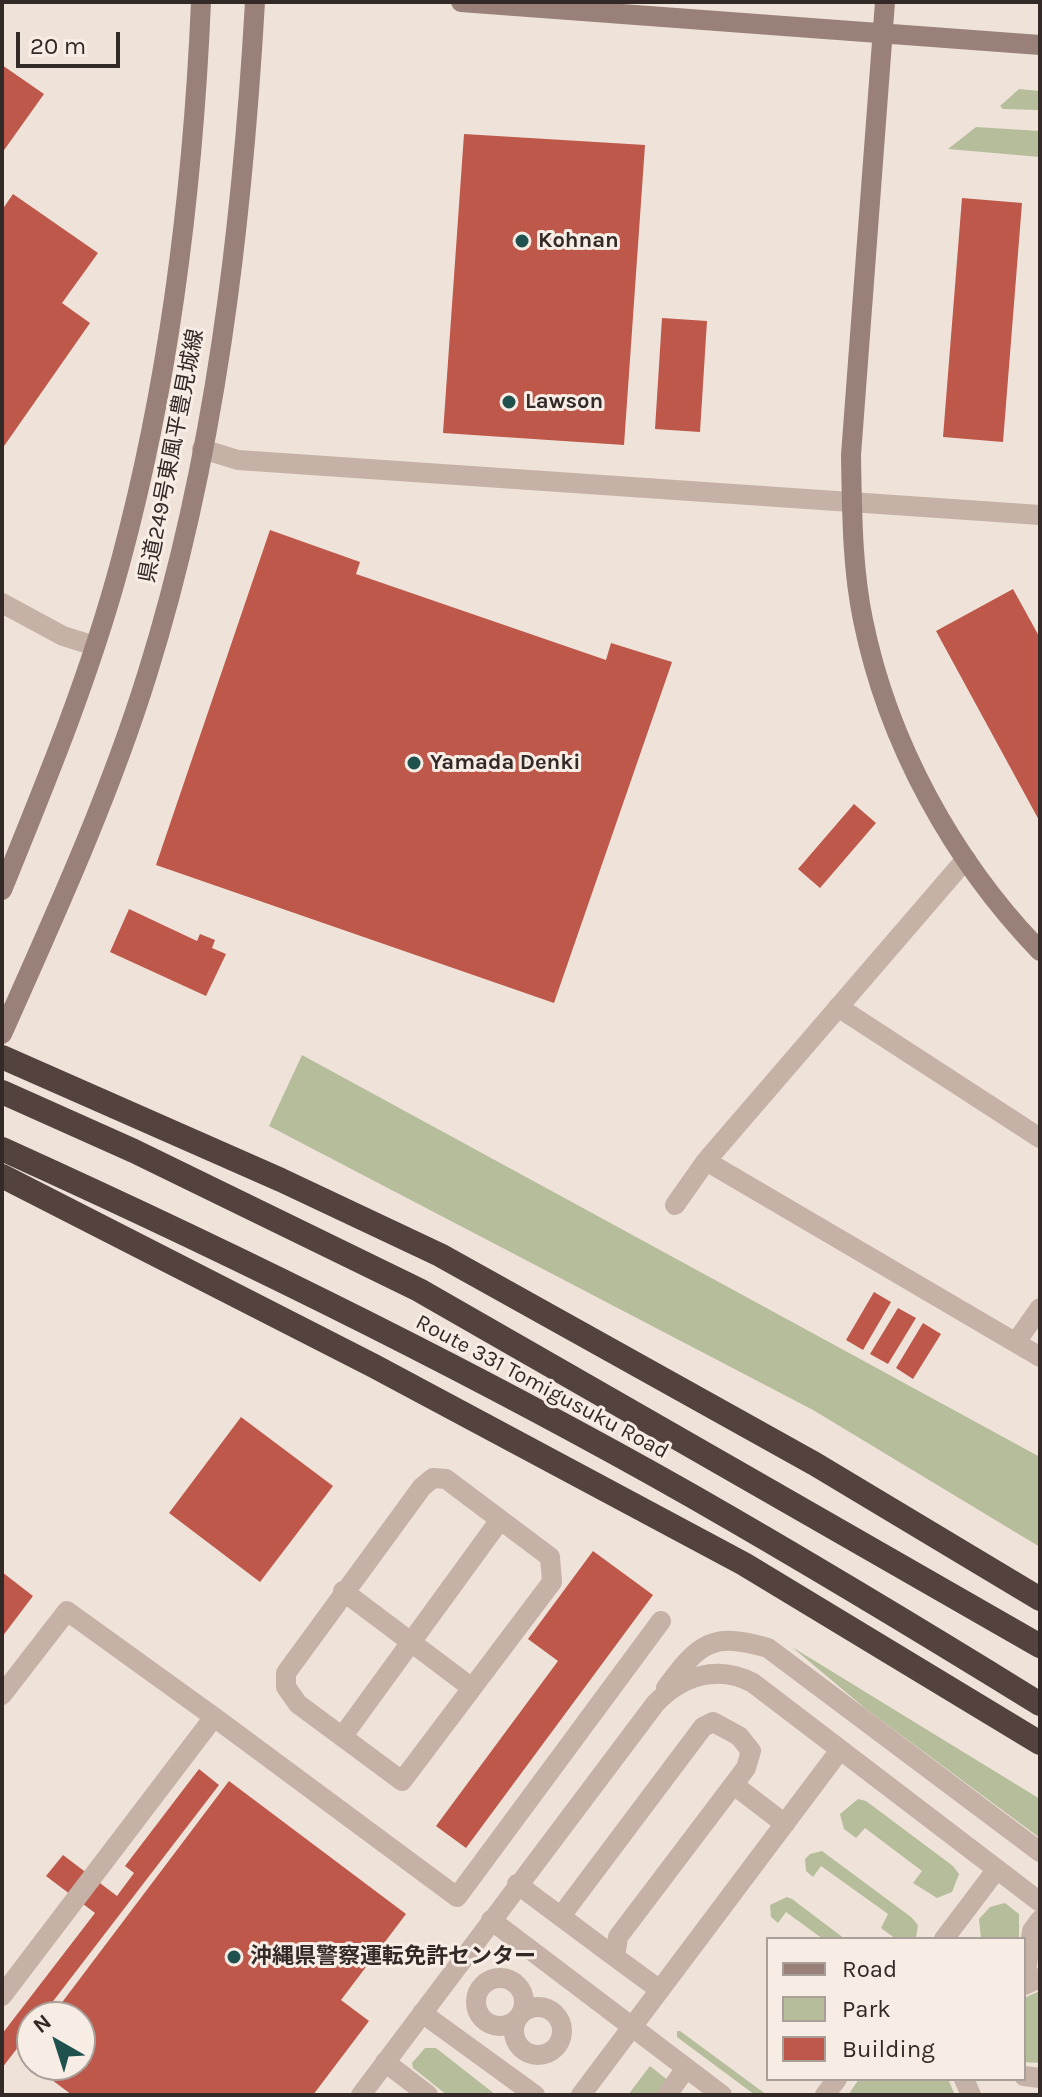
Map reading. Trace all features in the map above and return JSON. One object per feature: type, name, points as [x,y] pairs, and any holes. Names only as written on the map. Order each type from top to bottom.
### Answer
[{"type":"highway","points":[[2,1057],[281,1180],[440,1255],[815,1464],[1040,1599]]},
{"type":"highway","name":"Route 331 Tomigusuku Road","points":[[2,1092],[134,1151],[419,1290],[1040,1646]]},
{"type":"highway","name":"Route 331 Tomigusuku Road","points":[[2,1149],[253,1265],[393,1336],[691,1496],[1040,1704]]},
{"type":"highway","points":[[2,1176],[374,1366],[744,1564],[1040,1743]]},
{"type":"main road","name":"県道249号東風平豊見城線","points":[[2,890],[60,750],[121,559],[180,265],[196,97],[201,2]]},
{"type":"main road","name":"県道249号東風平豊見城線","points":[[2,1034],[112,772],[147,676],[187,527],[234,257],[255,2]]},
{"type":"main road","points":[[461,2],[1040,45]]},
{"type":"main road","points":[[885,2],[851,455],[859,594],[875,672],[946,834],[1040,951]]},
{"type":"street","points":[[202,449],[238,460],[852,503],[1040,515],[1040,507]]},
{"type":"street","points":[[2,603],[63,636],[95,646]]},
{"type":"street","points":[[675,1205],[706,1161],[966,859]]},
{"type":"street","points":[[838,1007],[1040,1138]]},
{"type":"street","points":[[706,1161],[1040,1357]]},
{"type":"street","points":[[1016,1342],[1040,1308]]},
{"type":"street","points":[[433,1478],[446,1479],[550,1557],[552,1582],[402,1781],[298,1704],[286,1687],[286,1673],[343,1591],[422,1487],[433,1478]]},
{"type":"street","points":[[342,1737],[500,1520]]},
{"type":"street","points":[[343,1591],[472,1688]]},
{"type":"street","points":[[2,1695],[67,1611],[457,1897],[661,1621]]},
{"type":"street","points":[[362,2095],[690,1655],[703,1645],[727,1640],[768,1648],[1040,1852]]},
{"type":"street","points":[[655,1704],[684,1680],[736,1674],[1040,1902]]},
{"type":"street","points":[[2,1996],[214,1717]]},
{"type":"street","points":[[561,1916],[703,1727],[713,1722],[739,1736],[751,1751],[746,1768],[618,1937],[615,1957]]},
{"type":"street","points":[[581,2095],[840,1750]]},
{"type":"street","points":[[734,1785],[785,1824]]},
{"type":"street","points":[[948,1937],[997,1869]]},
{"type":"street","points":[[517,1884],[660,1990]]},
{"type":"street","points":[[491,1920],[686,2068],[698,2088],[722,2095]]},
{"type":"street","points":[[1026,1972],[1032,1931],[1040,1920]]},
{"type":"street","points":[[454,1970],[479,1988]]},
{"type":"street","points":[[479,1988],[477,2012],[486,2022],[496,2026],[517,2019],[536,2007],[552,2012],[562,2024],[563,2034],[553,2051],[544,2055],[524,2051],[516,2042],[517,2019],[525,2000],[515,1982],[496,1977],[479,1988]]},
{"type":"street","points":[[552,2012],[574,1983]]},
{"type":"street","points":[[422,2013],[535,2095]]},
{"type":"street","points":[[385,2062],[428,2095]]},
{"type":"street","points":[[667,2095],[686,2068]]},
{"type":"green space","points":[[1019,89],[1040,91],[1040,110],[1003,109],[1000,106]]},
{"type":"green space","points":[[976,127],[1040,131],[1040,157],[948,149]]},
{"type":"green space","points":[[302,1055],[1040,1457],[1040,1547],[813,1410],[269,1126]]},
{"type":"green space","points":[[792,1647],[1040,1799],[1040,1838],[866,1709]]},
{"type":"green space","points":[[858,1799],[866,1801],[953,1866],[959,1874],[952,1892],[937,1898],[913,1883],[922,1871],[865,1828],[856,1838],[844,1829],[840,1814]]},
{"type":"green space","points":[[822,1851],[911,1917],[918,1925],[916,1937],[893,1937],[881,1928],[888,1914],[821,1866],[813,1877],[806,1871],[805,1859]]},
{"type":"green space","points":[[787,1897],[792,1899],[842,1937],[820,1937],[786,1912],[778,1923],[771,1917],[770,1905]]},
{"type":"green space","points":[[1005,1903],[1019,1914],[1019,1937],[981,1937],[979,1919],[990,1907]]},
{"type":"green space","points":[[1040,1991],[1040,2063],[1026,2062],[1026,1997]]},
{"type":"green space","points":[[677,2031],[767,2095],[755,2095],[677,2037]]},
{"type":"green space","points":[[425,2048],[436,2048],[496,2095],[447,2095],[413,2068],[412,2063]]},
{"type":"green space","points":[[650,2066],[669,2081],[658,2095],[628,2095]]},
{"type":"green space","points":[[858,2081],[949,2081],[955,2095],[848,2095]]},
{"type":"building","points":[[2,65],[44,94],[2,153]]},
{"type":"building","points":[[464,134],[645,145],[624,445],[443,433]]},
{"type":"building","points":[[13,194],[98,253],[62,303],[90,323],[2,449],[2,210]]},
{"type":"building","points":[[962,198],[1022,203],[1003,442],[943,437]]},
{"type":"building","points":[[662,318],[707,321],[700,432],[655,429]]},
{"type":"building","name":"Yamada Denki","points":[[270,530],[360,562],[356,574],[606,660],[611,643],[672,662],[554,1003],[156,865]]},
{"type":"building","points":[[1013,589],[1040,638],[1040,822],[936,631]]},
{"type":"building","points":[[854,804],[876,823],[820,888],[798,869]]},
{"type":"building","points":[[129,909],[197,941],[200,934],[215,940],[212,948],[226,954],[206,996],[110,952]]},
{"type":"building","points":[[874,1292],[891,1302],[863,1350],[846,1340]]},
{"type":"building","points":[[898,1308],[916,1318],[888,1364],[870,1354]]},
{"type":"building","points":[[923,1323],[941,1334],[913,1379],[896,1368]]},
{"type":"building","points":[[241,1417],[333,1486],[260,1582],[169,1513]]},
{"type":"building","points":[[593,1551],[653,1595],[466,1848],[436,1826],[558,1661],[528,1639]]},
{"type":"building","points":[[2,1572],[33,1596],[2,1637]]},
{"type":"building","points":[[199,1769],[219,1785],[53,2001],[27,2001],[95,1913],[46,1876],[63,1855],[117,1896],[134,1873],[125,1866]]},
{"type":"building","name":"沖縄県警察運転免許センター","points":[[229,1781],[406,1914],[341,2000],[369,2021],[313,2095],[72,2095],[53,2081],[96,2081],[96,2001],[63,2001]]},
{"type":"building","points":[[16,2016],[16,2050],[2,2068],[2,2034]]},
{"type":"place","name":"Kohnan","points":[[522,241]]},
{"type":"place","name":"Lawson","points":[[509,402]]},
{"type":"place","name":"Yamada Denki","points":[[414,763]]},
{"type":"place","name":"沖縄県警察運転免許センター","points":[[234,1957]]}]
